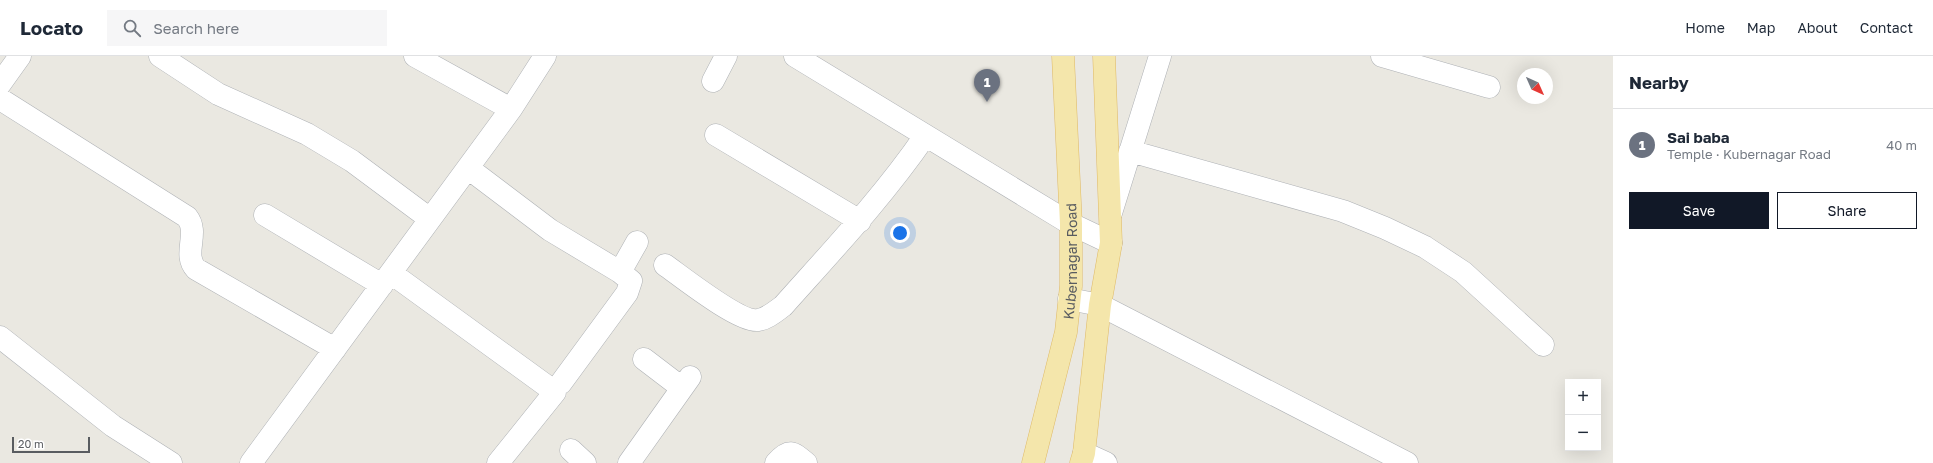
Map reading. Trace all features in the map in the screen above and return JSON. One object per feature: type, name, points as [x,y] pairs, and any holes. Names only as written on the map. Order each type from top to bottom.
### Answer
[{"type":"main road","name":"Kubernagar Road","points":[[1033,463],[1066,332],[1069,298],[1071,224],[1063,56]]},
{"type":"main road","points":[[1082,458],[1100,305],[1110,243],[1104,56]]},
{"type":"street","points":[[0,84],[20,56]]},
{"type":"street","points":[[160,56],[218,94],[307,134],[340,153],[430,219]]},
{"type":"street","points":[[415,56],[511,109]]},
{"type":"street","points":[[251,463],[511,109],[545,56]]},
{"type":"street","points":[[713,81],[726,56]]},
{"type":"street","points":[[794,56],[1071,224],[1110,243]]},
{"type":"street","points":[[1110,218],[1160,56]]},
{"type":"street","points":[[1382,56],[1489,87]]},
{"type":"street","points":[[0,99],[186,217],[192,228],[190,257],[192,265],[196,269],[335,349]]},
{"type":"street","points":[[716,135],[860,221]]},
{"type":"street","points":[[665,265],[736,314],[758,320],[770,316],[783,306],[860,221],[906,163],[925,136]]},
{"type":"street","points":[[1130,151],[1343,211],[1385,228],[1425,247],[1463,272],[1543,345]]},
{"type":"street","points":[[468,168],[550,230],[620,272],[631,281],[627,293],[562,383]]},
{"type":"street","points":[[265,215],[386,279],[555,392],[498,463]]},
{"type":"street","points":[[620,272],[637,242]]},
{"type":"street","points":[[1069,298],[1100,305],[1407,463]]},
{"type":"street","points":[[0,337],[113,426],[171,463]]},
{"type":"street","points":[[629,463],[686,383],[644,359]]},
{"type":"street","points":[[776,463],[782,456],[789,452],[795,454],[806,463]]},
{"type":"street","points":[[1082,458],[1106,463]]},
{"type":"place","name":"Sai baba","points":[[987,102]]}]
